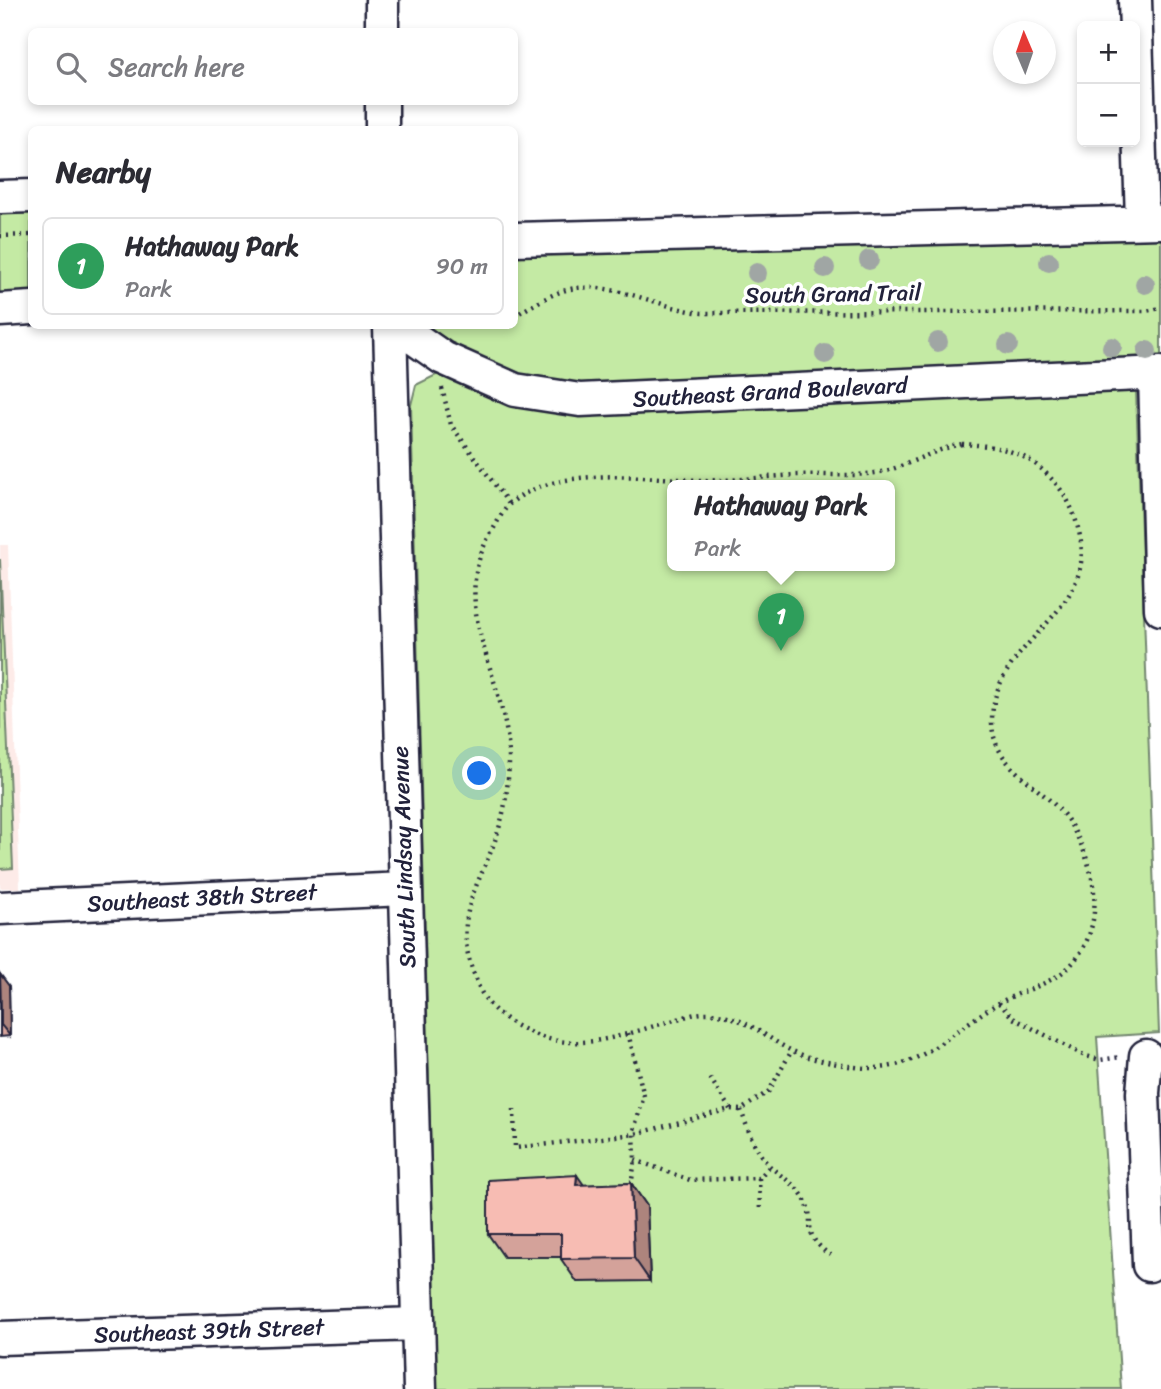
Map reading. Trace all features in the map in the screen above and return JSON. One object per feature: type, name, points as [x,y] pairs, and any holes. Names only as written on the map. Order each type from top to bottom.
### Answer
[{"type":"street","points":[[382,0],[382,28]]},
{"type":"street","points":[[518,239],[1151,221],[1135,0]]},
{"type":"street","points":[[382,105],[382,126]]},
{"type":"street","points":[[0,197],[28,196]]},
{"type":"street","points":[[0,310],[28,309]]},
{"type":"street","name":"South Lindsay Avenue","points":[[390,329],[404,889],[415,1111],[420,1389]]},
{"type":"street","name":"Southeast Grand Boulevard","points":[[401,329],[443,358],[514,390],[580,400],[1158,374]]},
{"type":"street","points":[[1158,374],[1161,609]]},
{"type":"street","name":"Southeast 38th Street","points":[[0,908],[404,889]]},
{"type":"street","points":[[1144,1056],[1149,1265]]},
{"type":"street","name":"Southeast 39th Street","points":[[0,1338],[417,1324]]},
{"type":"path","points":[[0,236],[28,235]]},
{"type":"path","name":"South Grand Trail","points":[[518,314],[562,291],[579,287],[618,291],[667,308],[702,313],[1146,311],[1161,308]]},
{"type":"path","points":[[443,358],[440,373],[443,402],[451,425],[509,504]]},
{"type":"path","points":[[692,480],[614,476],[565,481],[538,488],[509,504],[482,548],[472,595],[508,737],[509,768],[501,821],[469,900],[463,925],[466,955],[483,996],[507,1021],[546,1041],[587,1045],[701,1013],[726,1015],[791,1052],[865,1070],[890,1069],[937,1047],[999,1003],[1054,979],[1076,959],[1090,932],[1097,901],[1090,869],[1067,819],[1001,757],[992,722],[1001,681],[1023,646],[1069,598],[1082,571],[1082,541],[1072,504],[1049,475],[1017,451],[990,445],[962,444],[933,450],[878,473],[732,480]]},
{"type":"path","points":[[999,1003],[1013,1018],[1083,1055],[1100,1060],[1144,1056]]},
{"type":"path","points":[[628,1033],[644,1096],[635,1134],[635,1160],[629,1195]]},
{"type":"path","points":[[514,1109],[516,1147],[635,1134],[730,1109],[741,1110],[769,1091],[791,1052]]},
{"type":"path","points":[[710,1078],[730,1109]]},
{"type":"path","points":[[741,1110],[750,1135],[770,1167],[796,1186],[805,1199],[810,1235],[814,1242],[830,1255]]},
{"type":"path","points":[[635,1160],[690,1180],[759,1178],[770,1167]]},
{"type":"path","points":[[759,1178],[760,1212]]},
{"type":"shaded area","points":[[0,545],[8,545],[20,888],[0,888]]},
{"type":"green space","points":[[28,213],[28,297],[0,298],[0,214]]},
{"type":"green space","points":[[1161,236],[1161,362],[582,387],[540,380],[497,370],[457,353],[428,329],[518,329],[518,254]]},
{"type":"green space","points":[[440,373],[503,402],[577,414],[1136,391],[1159,1033],[1097,1037],[1121,1389],[437,1389],[411,405],[416,385]]},
{"type":"green space","points":[[0,559],[13,868],[0,869]]},
{"type":"building","points":[[577,1175],[576,1185],[631,1183],[634,1258],[561,1259],[561,1234],[488,1234],[488,1180]]},
{"type":"place","name":"Hathaway Park","points":[[781,651]]}]
